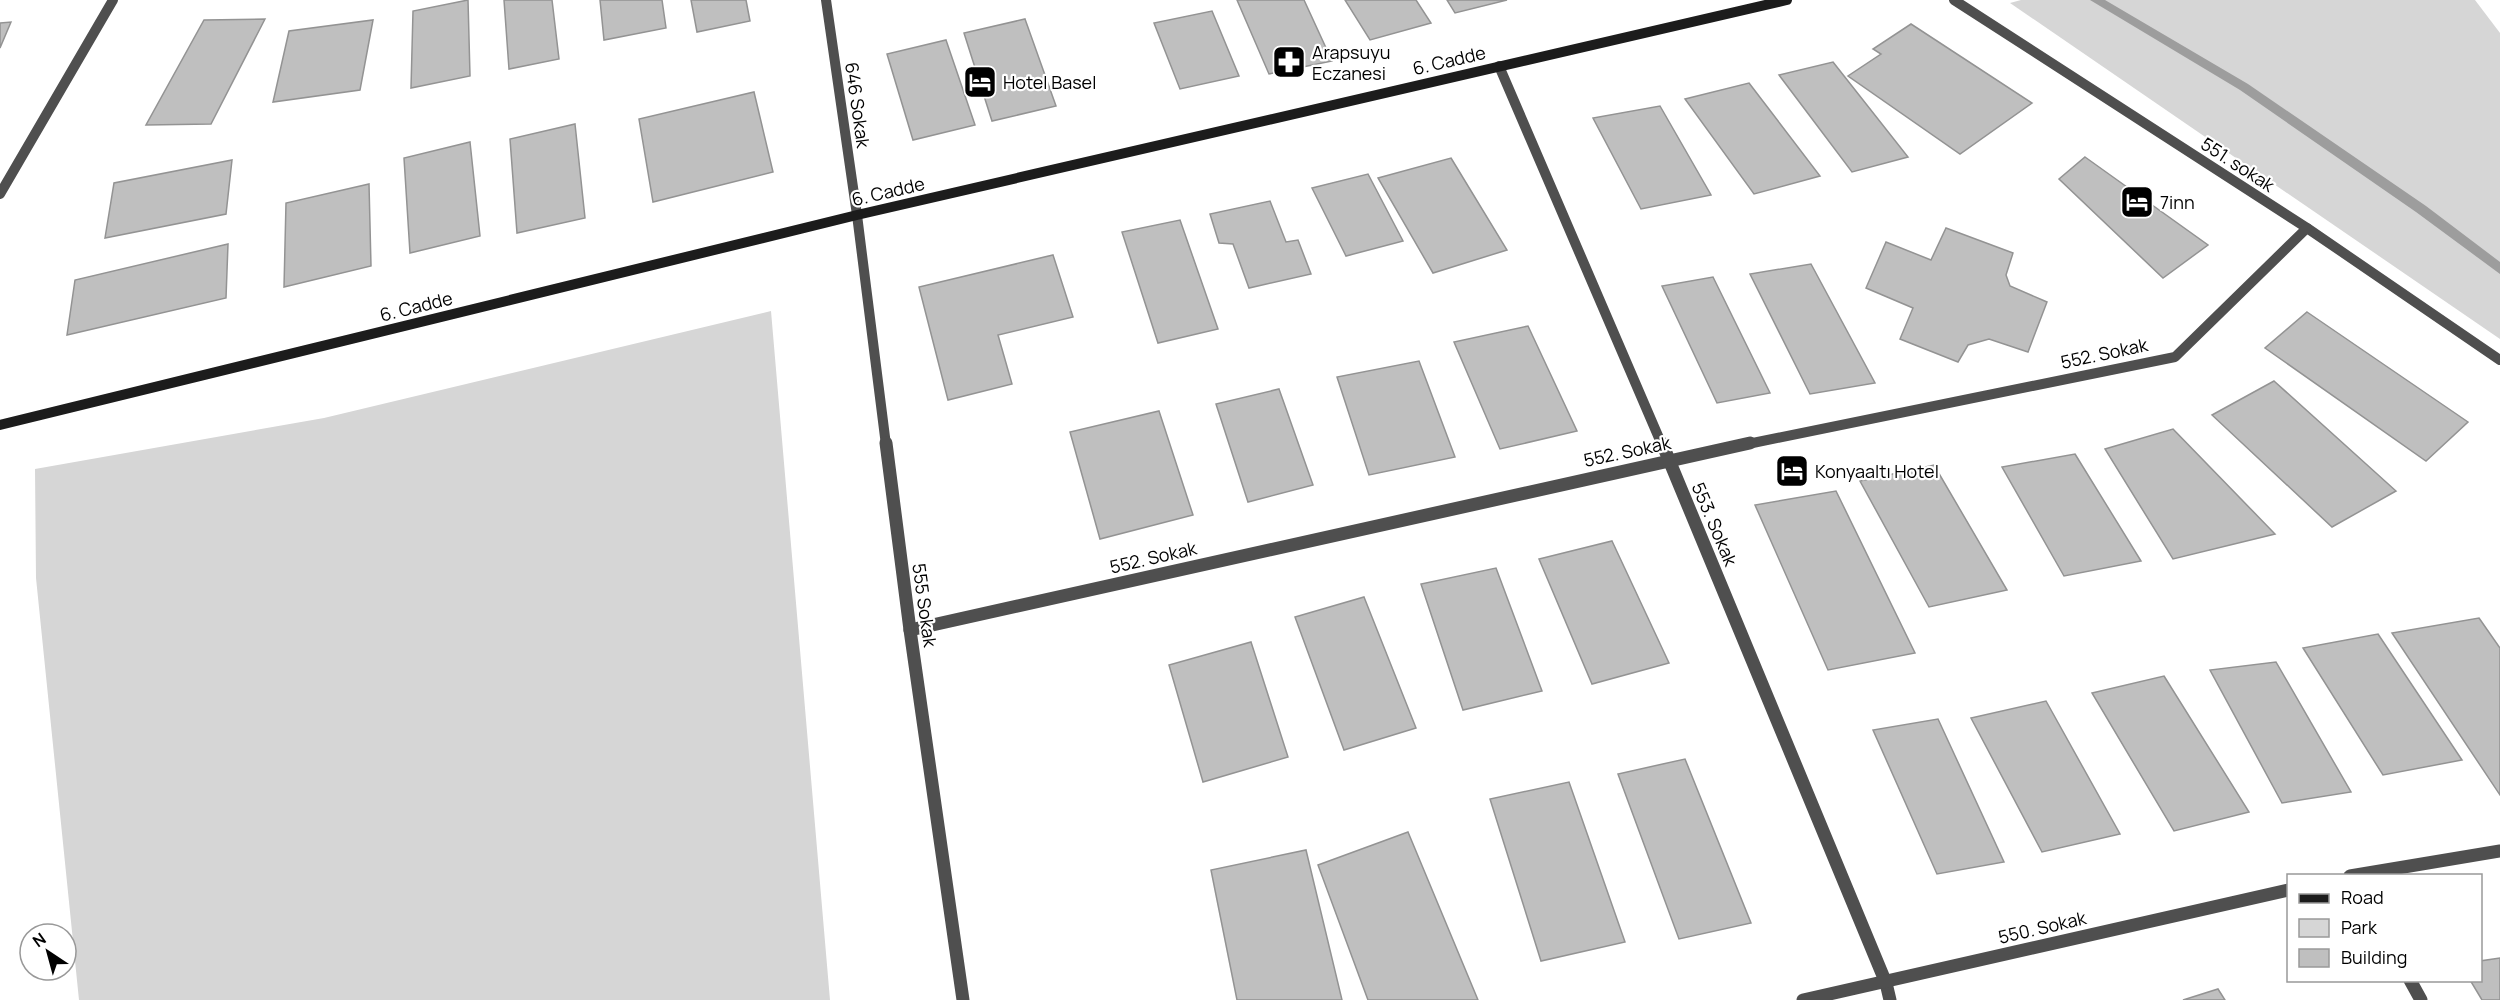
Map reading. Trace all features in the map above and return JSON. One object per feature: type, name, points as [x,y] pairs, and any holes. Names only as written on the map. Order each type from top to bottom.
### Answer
[{"type":"main road","name":"6. Cadde","points":[[0,425],[857,215],[1786,0]]},
{"type":"street","points":[[0,194],[112,0]]},
{"type":"street","name":"646 Sokak","points":[[826,0],[857,215]]},
{"type":"street","name":"551. sokak","points":[[1954,0],[2307,228],[2500,360]]},
{"type":"street","name":"553. Sokak","points":[[1498,66],[1669,460],[1886,983],[1890,1000]]},
{"type":"street","name":"555 Sokak","points":[[857,215],[910,630],[963,1000]]},
{"type":"street","name":"552. Sokak","points":[[910,630],[1669,460],[2175,357],[2307,228]]},
{"type":"street","points":[[2358,874],[2500,850]]},
{"type":"street","name":"550. Sokak","points":[[1803,1000],[2287,890]]},
{"type":"street","points":[[2411,982],[2421,1000]]},
{"type":"green space","points":[[2021,0],[2475,0],[2500,33],[2500,339],[2010,3]]},
{"type":"green space","points":[[771,311],[830,1000],[79,1000],[78,922],[71,922],[36,578],[35,469],[324,418]]},
{"type":"building","points":[[468,0],[470,76],[411,88],[413,11]]},
{"type":"building","points":[[504,0],[552,0],[559,59],[509,69]]},
{"type":"building","points":[[600,0],[662,0],[666,28],[604,40]]},
{"type":"building","points":[[691,0],[746,0],[750,21],[697,32]]},
{"type":"building","points":[[1237,0],[1304,0],[1332,61],[1269,74]]},
{"type":"building","points":[[1345,0],[1416,0],[1431,23],[1370,40]]},
{"type":"building","points":[[1447,0],[1507,0],[1455,13]]},
{"type":"building","points":[[1212,11],[1239,76],[1180,89],[1154,23]]},
{"type":"building","points":[[265,19],[211,124],[146,125],[204,20]]},
{"type":"building","points":[[1025,19],[1056,106],[992,121],[964,33]]},
{"type":"building","points":[[373,20],[360,90],[273,102],[289,31]]},
{"type":"building","points":[[11,22],[0,48],[0,23]]},
{"type":"building","points":[[1911,24],[2032,103],[1960,154],[1848,76],[1881,54],[1873,49]]},
{"type":"building","points":[[946,40],[975,125],[913,140],[887,54]]},
{"type":"building","points":[[1833,62],[1908,157],[1852,172],[1779,75]]},
{"type":"building","points":[[1749,83],[1820,176],[1754,194],[1685,99]]},
{"type":"building","points":[[754,92],[773,172],[653,202],[639,119]]},
{"type":"building","points":[[1660,106],[1711,195],[1641,209],[1593,118]]},
{"type":"building","points":[[575,124],[585,218],[517,233],[510,139]]},
{"type":"building","points":[[470,142],[480,236],[410,253],[404,158]]},
{"type":"building","points":[[2085,157],[2208,245],[2163,278],[2059,179]]},
{"type":"building","points":[[1451,158],[1507,250],[1433,273],[1378,178]]},
{"type":"building","points":[[232,160],[226,214],[105,238],[114,183]]},
{"type":"building","points":[[1368,174],[1403,241],[1346,256],[1312,188]]},
{"type":"building","points":[[369,184],[371,266],[284,287],[286,203]]},
{"type":"building","points":[[1270,201],[1286,242],[1298,240],[1311,274],[1249,288],[1233,244],[1219,243],[1210,214]]},
{"type":"building","points":[[1180,220],[1218,329],[1158,343],[1122,232]]},
{"type":"building","points":[[1946,228],[2013,253],[2006,275],[2010,286],[2047,302],[2028,352],[1989,339],[1968,345],[1958,362],[1900,339],[1913,308],[1866,288],[1886,242],[1931,260]]},
{"type":"building","points":[[228,244],[226,298],[67,335],[75,280]]},
{"type":"building","points":[[1053,255],[1073,317],[998,335],[1012,384],[948,400],[919,287]]},
{"type":"building","points":[[1811,264],[1875,383],[1810,394],[1750,274]]},
{"type":"building","points":[[1713,277],[1770,393],[1717,403],[1662,286]]},
{"type":"building","points":[[2307,312],[2468,422],[2426,461],[2265,348]]},
{"type":"building","points":[[1528,326],[1577,431],[1500,449],[1454,342]]},
{"type":"building","points":[[1419,361],[1455,457],[1369,475],[1337,377]]},
{"type":"building","points":[[2274,381],[2396,491],[2332,527],[2212,415]]},
{"type":"building","points":[[1279,389],[1313,485],[1248,502],[1216,404]]},
{"type":"building","points":[[1159,411],[1193,515],[1100,539],[1070,432]]},
{"type":"building","points":[[2173,429],[2275,534],[2173,559],[2105,449]]},
{"type":"building","points":[[2075,454],[2141,561],[2064,576],[2002,467]]},
{"type":"building","points":[[1934,465],[2007,590],[1929,607],[1860,481]]},
{"type":"building","points":[[1836,491],[1915,653],[1828,670],[1755,505]]},
{"type":"building","points":[[1612,541],[1669,663],[1592,684],[1539,559]]},
{"type":"building","points":[[1496,568],[1542,691],[1463,710],[1421,584]]},
{"type":"building","points":[[1364,597],[1416,728],[1344,750],[1295,617]]},
{"type":"building","points":[[2479,618],[2500,648],[2500,795],[2392,633]]},
{"type":"building","points":[[2378,634],[2462,760],[2383,775],[2303,648]]},
{"type":"building","points":[[1251,642],[1288,757],[1203,782],[1169,665]]},
{"type":"building","points":[[2276,662],[2351,792],[2282,803],[2210,670]]},
{"type":"building","points":[[2164,676],[2249,812],[2174,831],[2092,693]]},
{"type":"building","points":[[2046,701],[2120,834],[2042,852],[1971,718]]},
{"type":"building","points":[[1938,719],[2004,862],[1937,874],[1873,730]]},
{"type":"building","points":[[1685,759],[1751,923],[1679,939],[1618,774]]},
{"type":"building","points":[[1569,782],[1625,942],[1541,961],[1490,799]]},
{"type":"building","points":[[1408,832],[1478,1000],[1368,1000],[1318,865]]},
{"type":"building","points":[[1306,850],[1342,1000],[1237,1000],[1211,870]]},
{"type":"building","points":[[2500,958],[2500,1000],[2482,1000],[2471,982],[2482,982],[2482,961]]},
{"type":"building","points":[[2218,989],[2225,1000],[2183,1000]]},
{"type":"waterway","points":[[2096,0],[2244,87],[2421,209],[2500,269]]},
{"type":"place","name":"Arapsuyu Eczanesi","points":[[1289,62]]},
{"type":"place","name":"Hotel Basel","points":[[980,82]]},
{"type":"place","name":"7inn","points":[[2137,202]]},
{"type":"place","name":"Konyaaltı Hotel","points":[[1792,471]]}]
